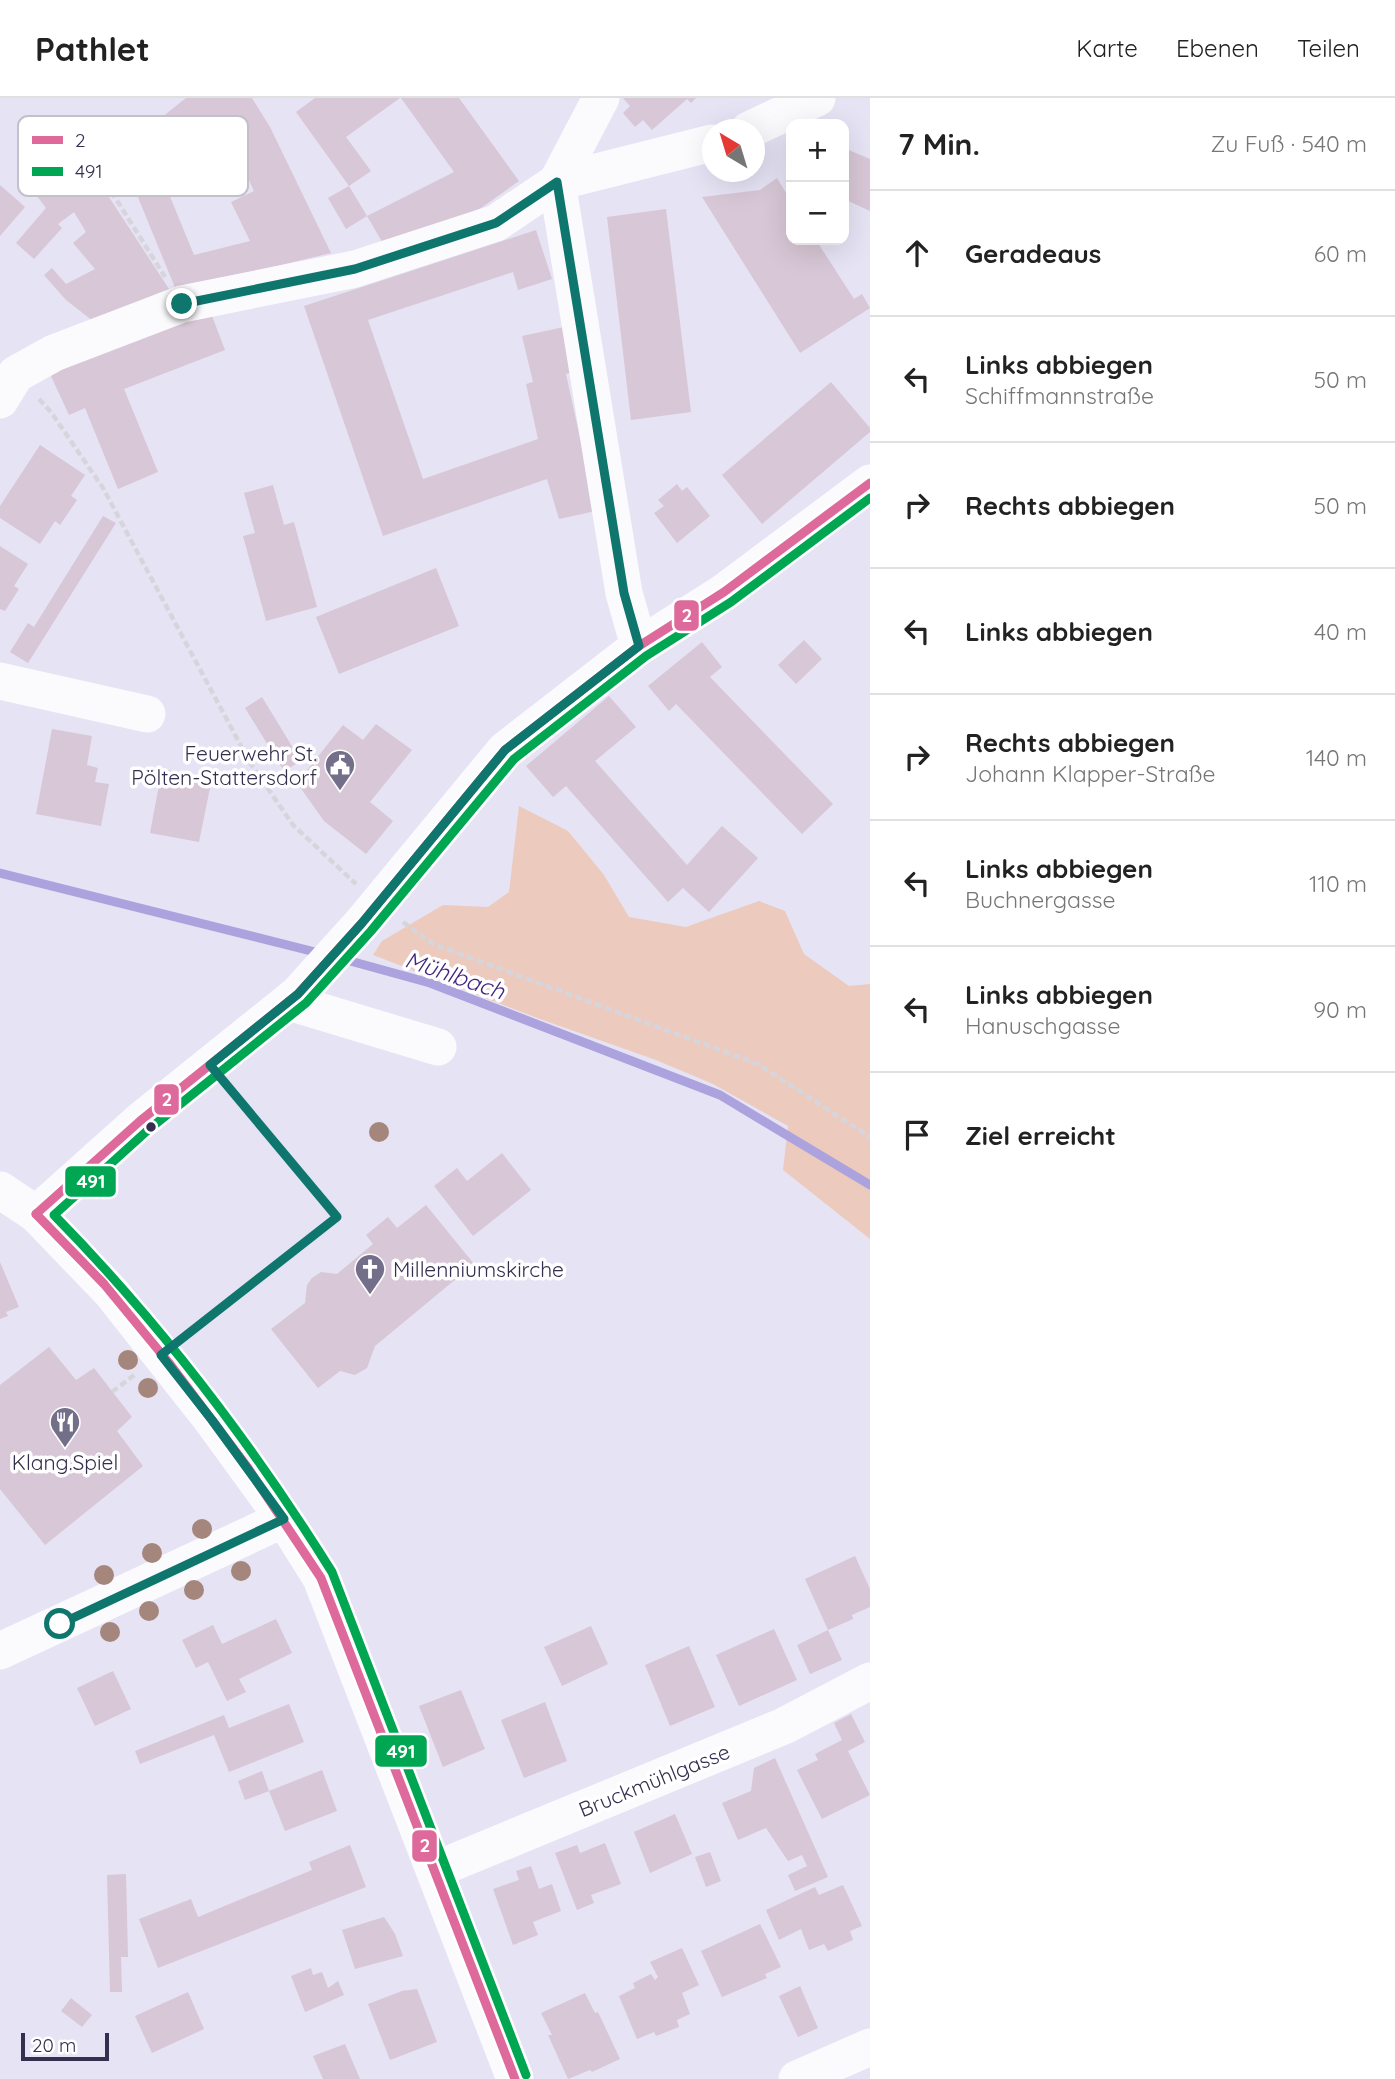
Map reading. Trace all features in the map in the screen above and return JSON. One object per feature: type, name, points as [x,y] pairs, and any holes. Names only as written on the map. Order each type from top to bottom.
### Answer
[{"type":"street","points":[[601,98],[557,182],[624,593],[639,646]]},
{"type":"street","points":[[765,122],[817,98]]},
{"type":"street","points":[[5,380],[54,353],[182,304],[355,269],[496,223],[557,182],[702,146]]},
{"type":"street","points":[[36,1214],[140,1121],[293,998],[369,913],[505,750],[639,646],[724,592],[870,483]]},
{"type":"street","points":[[0,681],[147,714]]},
{"type":"street","points":[[293,998],[438,1047]]},
{"type":"street","points":[[0,1189],[36,1214],[112,1293],[212,1420],[284,1519],[321,1578],[516,2079]]},
{"type":"street","points":[[0,1651],[284,1519]]},
{"type":"street","name":"Bruckmühlgasse","points":[[435,1870],[784,1726],[870,1681]]},
{"type":"street","points":[[797,2079],[870,2047]]},
{"type":"path","points":[[114,196],[182,304]]},
{"type":"path","points":[[5,380],[51,412],[103,488],[249,761],[293,825],[369,913],[433,944],[758,1064],[870,1137]]},
{"type":"path","points":[[161,1355],[337,1217],[210,1065]]},
{"type":"shaded area","points":[[519,806],[568,831],[604,875],[629,917],[686,927],[759,901],[785,911],[804,954],[849,986],[870,984],[870,1239],[783,1170],[788,1126],[713,1084],[656,1060],[373,955],[382,941],[443,905],[488,907],[509,892]]},
{"type":"building","points":[[186,98],[252,98],[270,127],[331,253],[176,290],[137,196],[170,196],[194,255],[250,241],[231,202],[254,191],[248,178],[248,116],[163,116]]},
{"type":"building","points":[[315,98],[400,98],[346,137],[371,171],[349,186],[296,112]]},
{"type":"building","points":[[401,98],[459,98],[519,181],[481,208],[388,252],[367,216],[454,172]]},
{"type":"building","points":[[623,98],[696,98],[691,103],[687,99],[652,130],[643,120],[635,127],[623,113],[630,106]]},
{"type":"building","points":[[849,150],[870,159],[870,211],[849,201]]},
{"type":"building","points":[[777,178],[786,193],[786,245],[819,245],[854,299],[862,294],[870,308],[800,353],[702,197],[760,190]]},
{"type":"building","points":[[0,185],[25,207],[0,236]]},
{"type":"building","points":[[349,186],[367,216],[346,229],[328,198]]},
{"type":"building","points":[[37,196],[108,196],[169,289],[93,321],[66,300],[44,275],[52,268],[66,284],[95,269],[73,243],[86,232],[74,212],[58,224],[62,228],[34,259],[16,243],[46,208]]},
{"type":"building","points":[[666,209],[691,412],[631,420],[607,217]]},
{"type":"building","points":[[536,230],[552,279],[518,290],[513,272],[368,320],[423,479],[538,439],[526,384],[533,382],[522,336],[564,327],[573,372],[566,374],[596,511],[559,519],[547,479],[383,536],[304,306]]},
{"type":"building","points":[[209,308],[225,350],[124,389],[158,472],[118,489],[85,408],[69,415],[50,374]]},
{"type":"building","points":[[831,382],[870,428],[870,432],[762,524],[722,475]]},
{"type":"building","points":[[40,445],[85,475],[71,496],[77,500],[60,525],[55,521],[40,544],[0,518],[0,506]]},
{"type":"building","points":[[677,484],[682,491],[687,487],[710,516],[677,543],[654,513],[664,506],[658,500]]},
{"type":"building","points":[[273,485],[284,525],[294,522],[317,607],[266,621],[243,536],[255,533],[244,493]]},
{"type":"building","points":[[103,516],[116,523],[28,663],[10,652],[28,623],[34,627]]},
{"type":"building","points":[[0,546],[28,564],[14,586],[19,589],[5,611],[0,609]]},
{"type":"building","points":[[436,568],[459,626],[339,674],[316,617]]},
{"type":"building","points":[[804,640],[822,659],[796,684],[778,665]]},
{"type":"building","points":[[702,642],[722,667],[710,677],[833,804],[802,834],[676,704],[669,711],[648,686]]},
{"type":"building","points":[[609,696],[636,727],[595,761],[687,865],[722,826],[758,858],[709,912],[683,888],[668,902],[566,786],[553,797],[526,766]]},
{"type":"building","points":[[262,697],[301,761],[284,771],[245,708]]},
{"type":"building","name":"Feuerwehr St. Pölten-Stattersdorf","points":[[376,724],[412,750],[370,802],[393,821],[366,854],[324,821],[297,783],[343,725],[363,740]]},
{"type":"building","points":[[52,729],[92,736],[87,765],[98,768],[95,782],[109,784],[101,826],[36,814]]},
{"type":"building","points":[[162,769],[212,778],[199,842],[150,833]]},
{"type":"building","points":[[502,1153],[531,1190],[473,1236],[434,1186],[457,1168],[467,1181]]},
{"type":"building","name":"Millenniumskirche","points":[[426,1205],[474,1264],[375,1346],[367,1368],[355,1375],[340,1371],[318,1388],[271,1329],[305,1303],[307,1285],[312,1278],[321,1272],[337,1274],[373,1244],[366,1235],[388,1217],[397,1228]]},
{"type":"building","points":[[0,1262],[19,1307],[6,1312],[8,1316],[0,1319]]},
{"type":"building","name":"Klang.Spiel","points":[[49,1347],[76,1380],[94,1368],[132,1417],[117,1431],[143,1466],[45,1545],[0,1489],[0,1385]]},
{"type":"building","points":[[855,1556],[870,1589],[870,1607],[852,1615],[853,1619],[828,1630],[805,1579]]},
{"type":"building","points":[[276,1619],[292,1653],[239,1679],[246,1692],[227,1701],[208,1662],[196,1668],[182,1640],[213,1625],[222,1644]]},
{"type":"building","points":[[591,1626],[608,1664],[562,1686],[544,1647]]},
{"type":"building","points":[[774,1629],[797,1680],[739,1706],[716,1655]]},
{"type":"building","points":[[828,1630],[842,1660],[810,1674],[797,1645]]},
{"type":"building","points":[[689,1646],[715,1707],[670,1726],[645,1665]]},
{"type":"building","points":[[113,1671],[131,1709],[95,1726],[77,1688]]},
{"type":"building","points":[[461,1690],[485,1749],[443,1767],[419,1706]]},
{"type":"building","points":[[545,1702],[567,1761],[524,1778],[501,1720]]},
{"type":"building","points":[[289,1704],[304,1742],[229,1772],[214,1735],[140,1764],[135,1751],[224,1715],[229,1728]]},
{"type":"building","points":[[851,1714],[865,1742],[848,1751],[870,1795],[822,1819],[797,1770],[818,1760],[815,1754],[842,1740],[834,1723]]},
{"type":"building","points":[[775,1758],[828,1877],[795,1891],[788,1875],[807,1866],[802,1855],[788,1861],[766,1828],[738,1840],[722,1803],[751,1791],[754,1768]]},
{"type":"building","points":[[322,1770],[337,1811],[285,1831],[269,1791]]},
{"type":"building","points":[[262,1771],[269,1791],[245,1800],[238,1781]]},
{"type":"building","points":[[675,1814],[692,1854],[650,1873],[634,1832]]},
{"type":"building","points":[[605,1843],[621,1884],[591,1895],[594,1903],[577,1910],[555,1853],[577,1845],[580,1853]]},
{"type":"building","points":[[350,1845],[366,1887],[158,1968],[139,1919],[191,1899],[198,1917],[312,1870],[309,1862]]},
{"type":"building","points":[[710,1852],[721,1881],[706,1887],[695,1857]]},
{"type":"building","points":[[531,1866],[539,1889],[552,1884],[561,1911],[533,1922],[538,1935],[513,1945],[493,1889],[519,1880],[516,1871]]},
{"type":"building","points":[[126,1874],[128,1957],[121,1957],[122,1992],[110,1992],[107,1875]]},
{"type":"building","points":[[843,1885],[862,1926],[850,1931],[853,1940],[828,1951],[824,1944],[809,1950],[801,1929],[779,1940],[766,1910],[815,1887],[819,1895]]},
{"type":"building","points":[[384,1917],[395,1934],[403,1956],[355,1969],[342,1930]]},
{"type":"building","points":[[760,1924],[781,1967],[765,1974],[767,1978],[722,1997],[701,1951]]},
{"type":"building","points":[[682,1948],[699,1985],[682,1993],[690,2014],[677,2020],[679,2027],[656,2036],[654,2032],[637,2039],[619,1996],[635,1988],[633,1983],[651,1974],[655,1980],[658,1977],[650,1962]]},
{"type":"building","points":[[311,1968],[313,1975],[322,1972],[328,1988],[338,1981],[344,1995],[305,2012],[291,1976]]},
{"type":"building","points":[[800,1986],[818,2028],[798,2037],[779,1996]]},
{"type":"building","points":[[417,1989],[437,2042],[390,2060],[368,2004],[402,1991]]},
{"type":"building","points":[[188,1992],[204,2029],[152,2053],[135,2016]]},
{"type":"building","points":[[585,1993],[595,2013],[598,2012],[620,2059],[568,2079],[541,2013]]},
{"type":"building","points":[[71,1998],[92,2015],[82,2027],[61,2011]]},
{"type":"building","points":[[345,2044],[360,2079],[323,2079],[313,2056]]},
{"type":"waterway","name":"Mühlbach","points":[[0,873],[323,954]]},
{"type":"waterway","name":"Mühlbach","points":[[343,959],[430,983],[720,1095],[870,1185]]},
{"type":"transit line","name":"2","points":[[36,1214],[140,1121],[298,994],[362,923],[505,750],[639,646],[724,592],[870,483]]},
{"type":"transit line","name":"491","points":[[526,2075],[332,1572],[270,1477],[203,1386],[131,1298],[54,1215],[148,1130],[306,1003],[371,931],[514,759],[646,656],[731,602],[870,498]]},
{"type":"transit line","name":"2","points":[[36,1214],[104,1284],[169,1363],[248,1468],[321,1578],[515,2079]]},
{"type":"place","name":"Feuerwehr St. Pölten-Stattersdorf","points":[[340,792]]},
{"type":"place","name":"Millenniumskirche","points":[[370,1296]]},
{"type":"place","name":"Klang.Spiel","points":[[65,1449]]},
{"type":"route","points":[[60,1624],[284,1519],[161,1355],[337,1217],[210,1065],[298,994],[362,923],[505,750],[639,646],[624,593],[557,182],[496,223],[355,269],[182,304]]}]
